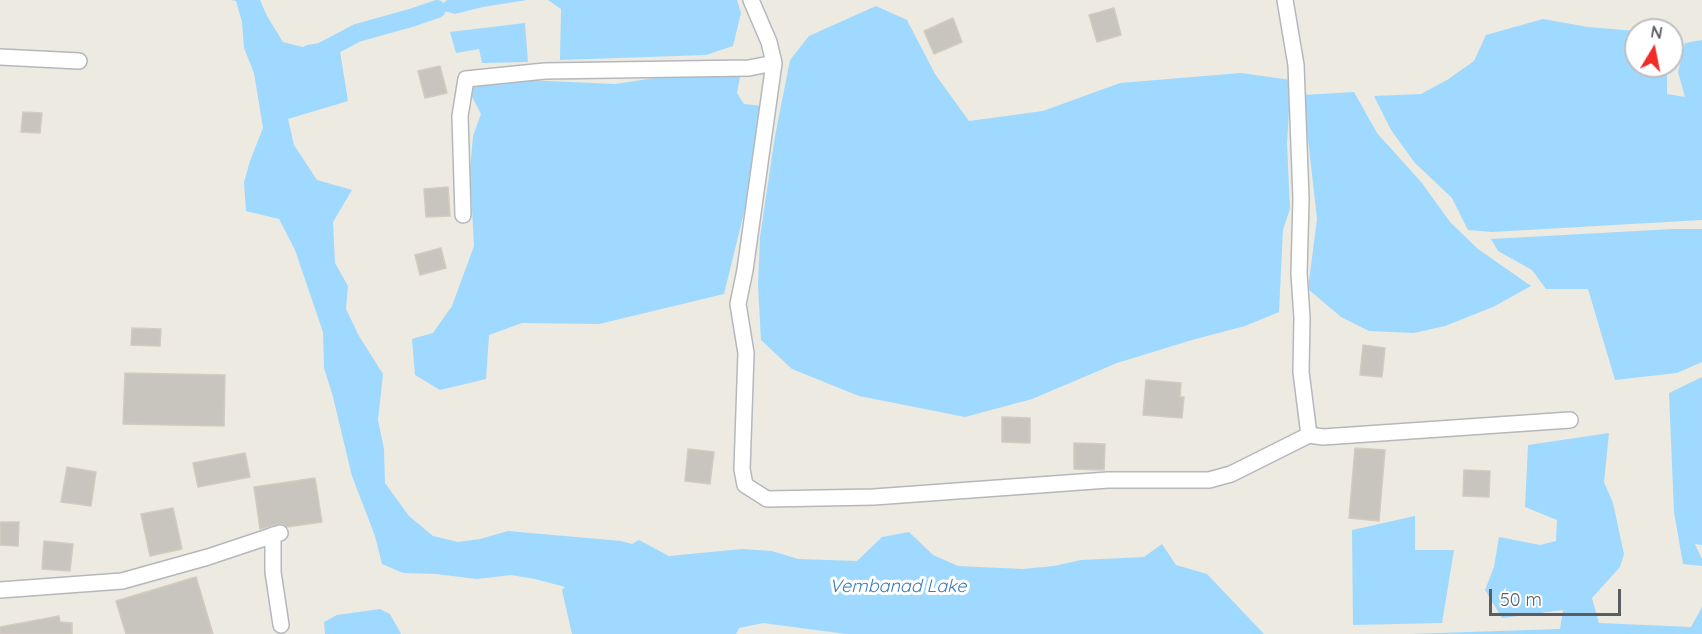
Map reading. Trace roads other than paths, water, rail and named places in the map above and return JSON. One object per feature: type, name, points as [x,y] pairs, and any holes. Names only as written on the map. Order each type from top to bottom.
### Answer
[{"type":"street","points":[[751,0],[769,42],[774,63],[746,270],[738,303],[746,352],[742,469],[745,485],[767,499],[874,497],[1108,480],[1209,480],[1231,474],[1309,435],[1323,437],[1570,420]]},
{"type":"street","points":[[1285,0],[1296,64],[1301,199],[1299,273],[1302,318],[1301,372],[1309,435]]},
{"type":"street","points":[[0,57],[79,61]]},
{"type":"street","points":[[463,215],[460,116],[466,79],[544,71],[749,68],[774,63]]},
{"type":"street","points":[[0,590],[123,581],[208,557],[276,534],[273,572],[281,625]]},
{"type":"water","name":"Vembanad Lake","points":[[232,0],[260,0],[283,42],[310,49],[339,45],[348,101],[288,119],[294,145],[317,180],[352,190],[333,222],[335,263],[348,286],[346,309],[359,336],[383,374],[378,420],[384,449],[385,483],[409,516],[433,536],[458,542],[508,531],[621,541],[632,544],[639,540],[669,556],[742,549],[772,551],[798,559],[857,561],[882,537],[909,532],[933,555],[958,566],[1022,569],[1054,566],[1081,560],[1144,557],[1162,544],[1176,565],[1207,574],[1264,634],[846,634],[763,623],[739,628],[736,634],[572,634],[562,590],[565,587],[511,575],[477,579],[403,573],[382,564],[375,536],[352,476],[324,368],[323,332],[295,250],[279,219],[246,211],[244,182],[263,128],[254,73],[244,48],[242,22],[236,1]]},
{"type":"water","points":[[447,0],[527,0],[455,14],[437,9]]},
{"type":"water","points":[[548,0],[737,0],[741,13],[733,46],[706,55],[560,60],[561,9]]},
{"type":"water","points":[[876,6],[907,20],[935,74],[969,121],[1043,111],[1120,83],[1241,73],[1291,80],[1287,143],[1290,209],[1283,230],[1279,312],[1245,326],[1117,363],[1032,399],[965,417],[859,396],[792,369],[761,340],[758,286],[760,237],[775,136],[790,60],[809,36]]},
{"type":"water","points":[[1543,19],[1588,27],[1624,30],[1624,78],[1667,78],[1667,94],[1685,97],[1680,78],[1684,78],[1685,43],[1702,40],[1702,220],[1492,232],[1468,230],[1452,198],[1415,163],[1391,130],[1374,96],[1421,94],[1447,80],[1474,61],[1486,35]]},
{"type":"water","points":[[525,23],[528,62],[482,63],[479,49],[456,53],[450,32]]},
{"type":"water","points":[[741,72],[737,93],[744,104],[764,106],[755,168],[724,294],[599,324],[522,323],[489,335],[486,379],[440,390],[415,375],[412,339],[433,333],[452,306],[474,246],[470,171],[473,136],[481,114],[468,89],[475,84],[526,80],[615,84],[668,76]]},
{"type":"water","points":[[1354,92],[1377,133],[1422,183],[1450,222],[1478,249],[1531,286],[1493,307],[1445,326],[1414,333],[1369,331],[1341,317],[1308,289],[1317,219],[1303,95]]},
{"type":"water","points":[[1702,229],[1702,362],[1677,373],[1615,380],[1588,289],[1546,289],[1532,270],[1498,251],[1491,239]]},
{"type":"water","points":[[1702,377],[1702,545],[1695,544],[1702,559],[1702,566],[1683,564],[1674,512],[1669,393]]},
{"type":"water","points":[[1609,433],[1604,482],[1613,503],[1624,554],[1620,567],[1592,598],[1599,623],[1691,627],[1702,607],[1702,634],[1408,634],[1560,629],[1563,610],[1502,618],[1485,590],[1494,567],[1499,537],[1540,545],[1556,541],[1557,520],[1525,507],[1528,445]]},
{"type":"water","points":[[1415,516],[1415,550],[1454,550],[1442,623],[1353,625],[1352,530]]},
{"type":"water","points":[[380,609],[390,614],[401,634],[325,634],[324,622],[337,615]]},
{"type":"waterway","points":[[309,54],[321,52],[357,33],[437,9]]}]
